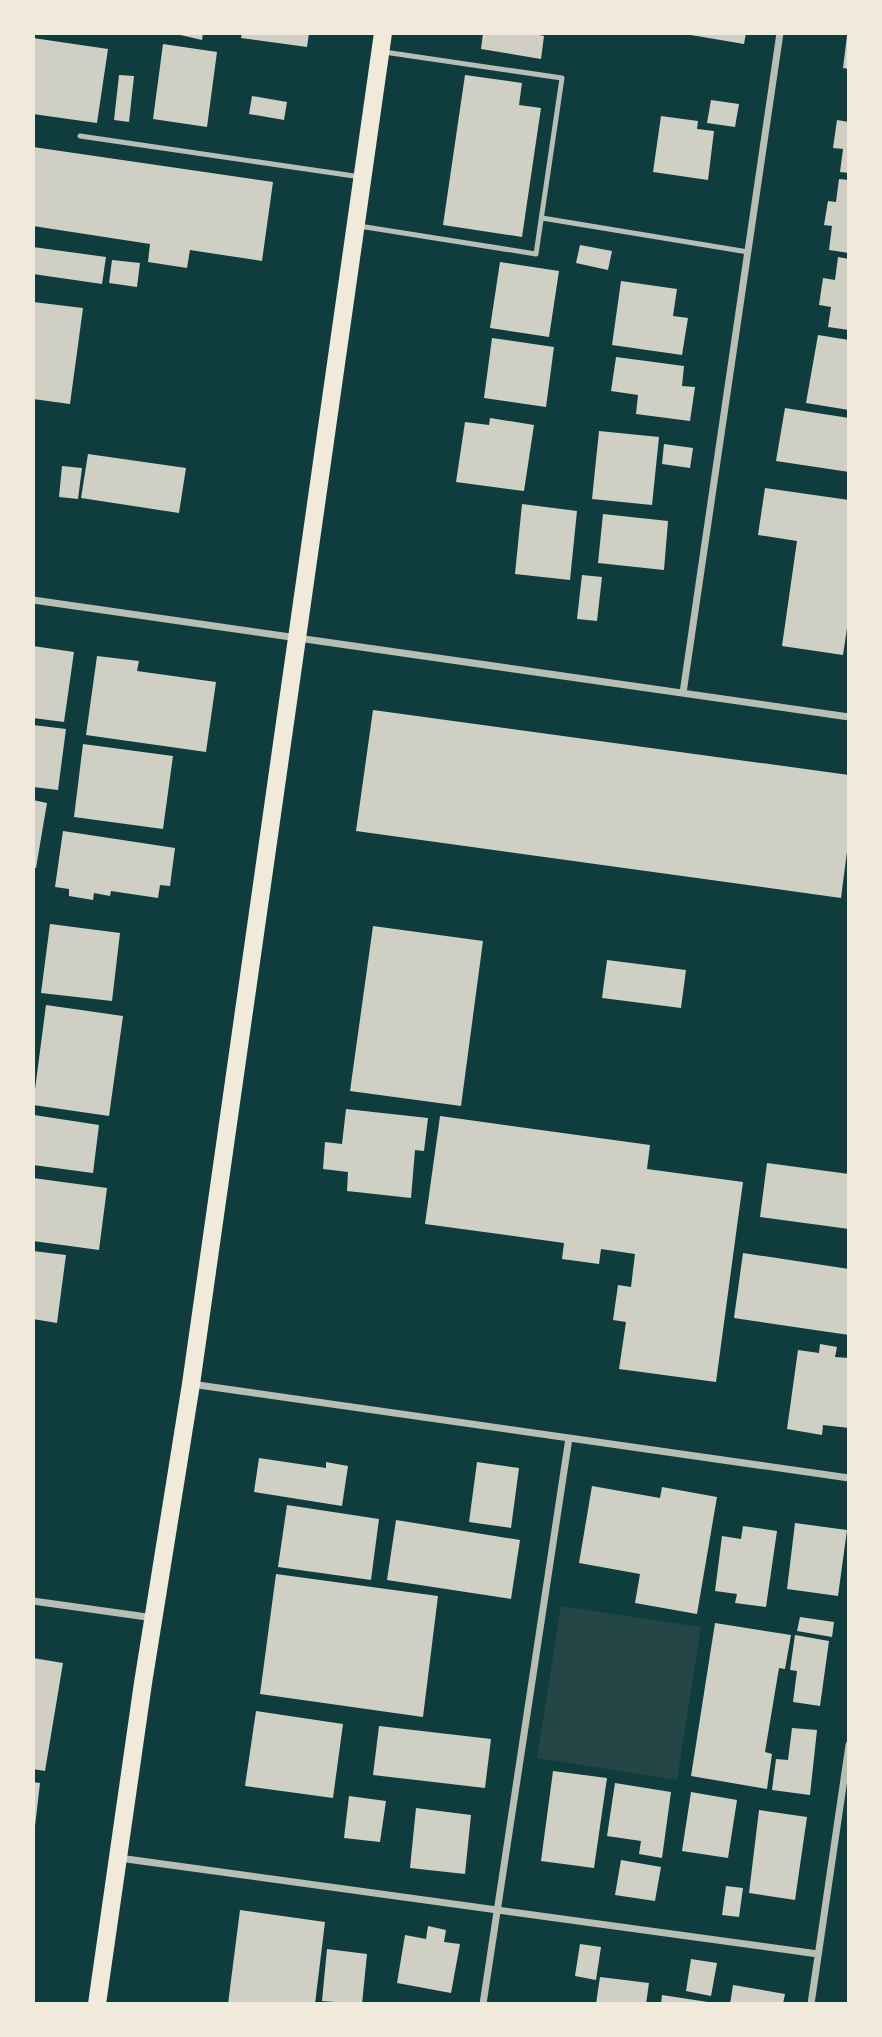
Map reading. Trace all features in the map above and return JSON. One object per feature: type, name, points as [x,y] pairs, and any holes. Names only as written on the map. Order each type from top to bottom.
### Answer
[{"type":"main road","points":[[97,2004],[191,1384],[382,42]]},
{"type":"street","points":[[683,694],[780,33]]},
{"type":"street","points":[[33,600],[849,717]]},
{"type":"street","points":[[191,1384],[849,1478]]},
{"type":"street","points":[[483,2004],[569,1438]]},
{"type":"street","points":[[33,1601],[154,1619]]},
{"type":"street","points":[[811,2004],[849,1745]]},
{"type":"street","points":[[118,1858],[818,1954]]},
{"type":"lane","points":[[356,226],[536,254],[562,78],[382,42]]},
{"type":"lane","points":[[80,136],[363,177]]},
{"type":"lane","points":[[542,218],[748,252]]},
{"type":"shaded area","points":[[561,1606],[701,1627],[677,1780],[537,1758]]},
{"type":"building","points":[[172,33],[203,33],[202,40]]},
{"type":"building","points":[[242,33],[309,33],[307,47],[241,38]]},
{"type":"building","points":[[483,33],[530,33],[544,36],[541,59],[481,49]]},
{"type":"building","points":[[679,33],[746,33],[744,44]]},
{"type":"building","points":[[849,36],[849,69],[843,68]]},
{"type":"building","points":[[33,38],[108,49],[97,123],[33,114]]},
{"type":"building","points":[[163,44],[217,52],[207,127],[153,119]]},
{"type":"building","points":[[119,75],[134,76],[129,122],[114,120]]},
{"type":"building","points":[[465,75],[522,83],[519,105],[541,108],[522,237],[443,225]]},
{"type":"building","points":[[252,96],[287,102],[284,120],[249,114]]},
{"type":"building","points":[[711,100],[739,104],[735,127],[707,123]]},
{"type":"building","points":[[661,116],[698,121],[697,129],[714,131],[708,180],[653,172]]},
{"type":"building","points":[[837,120],[849,122],[849,173],[840,172],[843,149],[833,148]]},
{"type":"building","points":[[33,147],[273,182],[262,261],[190,250],[187,268],[148,262],[150,244],[33,226]]},
{"type":"building","points":[[839,179],[849,180],[849,253],[829,250],[832,226],[824,225],[828,201],[836,202]]},
{"type":"building","points":[[580,245],[612,251],[608,270],[576,263]]},
{"type":"building","points":[[33,247],[106,257],[102,284],[33,274]]},
{"type":"building","points":[[838,257],[849,259],[849,330],[828,327],[831,307],[819,305],[823,278],[835,280]]},
{"type":"building","points":[[112,260],[140,263],[137,287],[109,283]]},
{"type":"building","points":[[500,262],[559,271],[549,337],[490,328]]},
{"type":"building","points":[[621,281],[677,289],[673,316],[688,318],[682,355],[612,345]]},
{"type":"building","points":[[33,302],[83,308],[70,404],[33,399]]},
{"type":"building","points":[[818,335],[849,340],[849,410],[806,403]]},
{"type":"building","points":[[492,338],[554,347],[546,407],[484,398]]},
{"type":"building","points":[[616,357],[684,366],[682,386],[695,387],[690,421],[636,414],[638,395],[611,391]]},
{"type":"building","points":[[785,408],[849,418],[849,472],[776,461]]},
{"type":"building","points":[[490,418],[534,425],[524,491],[456,482],[465,422],[489,425]]},
{"type":"building","points":[[599,431],[659,437],[652,505],[592,499]]},
{"type":"building","points":[[664,444],[693,448],[690,468],[662,464]]},
{"type":"building","points":[[88,454],[186,468],[179,513],[81,498]]},
{"type":"building","points":[[62,466],[82,468],[78,499],[59,497]]},
{"type":"building","points":[[765,488],[849,500],[849,615],[843,655],[782,646],[797,541],[758,535]]},
{"type":"building","points":[[522,504],[577,511],[570,580],[515,574]]},
{"type":"building","points":[[603,514],[668,521],[664,570],[598,563]]},
{"type":"building","points":[[582,575],[602,577],[597,621],[577,619]]},
{"type":"building","points":[[33,646],[74,652],[64,722],[33,718]]},
{"type":"building","points":[[97,656],[139,661],[137,671],[216,682],[206,752],[86,735]]},
{"type":"building","points":[[373,710],[849,775],[849,836],[841,898],[356,831]]},
{"type":"building","points":[[33,725],[66,729],[58,790],[33,787]]},
{"type":"building","points":[[83,744],[173,756],[163,829],[74,817]]},
{"type":"building","points":[[33,800],[47,803],[36,868],[33,867]]},
{"type":"building","points":[[63,831],[175,848],[170,886],[160,885],[158,898],[111,891],[110,896],[94,893],[93,900],[69,896],[69,889],[55,887]]},
{"type":"building","points":[[50,924],[120,933],[112,1001],[41,993]]},
{"type":"building","points":[[373,926],[483,941],[461,1106],[350,1091]]},
{"type":"building","points":[[607,960],[686,970],[681,1008],[602,998]]},
{"type":"building","points":[[46,1005],[123,1016],[109,1116],[33,1105]]},
{"type":"building","points":[[346,1109],[428,1118],[424,1151],[415,1150],[411,1198],[347,1191],[348,1172],[323,1169],[325,1142],[342,1144]]},
{"type":"building","points":[[34,1115],[99,1125],[93,1173],[33,1165]]},
{"type":"building","points":[[440,1116],[650,1145],[647,1169],[743,1182],[716,1382],[619,1369],[626,1322],[613,1320],[618,1285],[631,1287],[635,1254],[601,1249],[599,1264],[562,1259],[564,1243],[425,1224]]},
{"type":"building","points":[[767,1163],[849,1174],[849,1229],[760,1217]]},
{"type":"building","points":[[33,1178],[107,1188],[99,1250],[33,1241]]},
{"type":"building","points":[[33,1251],[66,1255],[57,1323],[33,1319]]},
{"type":"building","points":[[743,1253],[849,1269],[849,1335],[734,1318]]},
{"type":"building","points":[[820,1344],[837,1347],[835,1357],[849,1358],[849,1428],[823,1425],[822,1435],[787,1429],[798,1350],[819,1353]]},
{"type":"building","points":[[259,1458],[326,1468],[326,1462],[348,1466],[342,1506],[254,1492]]},
{"type":"building","points":[[477,1462],[519,1468],[511,1528],[469,1522]]},
{"type":"building","points":[[592,1486],[660,1498],[662,1487],[717,1497],[697,1614],[635,1603],[640,1574],[579,1563]]},
{"type":"building","points":[[287,1505],[379,1519],[371,1580],[278,1567]]},
{"type":"building","points":[[396,1520],[520,1540],[511,1599],[387,1580]]},
{"type":"building","points":[[795,1523],[847,1530],[838,1596],[787,1589]]},
{"type":"building","points":[[743,1526],[777,1531],[766,1607],[735,1603],[737,1594],[715,1591],[722,1536],[741,1539]]},
{"type":"building","points":[[276,1574],[438,1596],[423,1717],[260,1694]]},
{"type":"building","points":[[800,1617],[834,1622],[832,1637],[797,1631]]},
{"type":"building","points":[[715,1623],[791,1635],[785,1669],[779,1668],[765,1752],[772,1754],[767,1789],[691,1776]]},
{"type":"building","points":[[795,1635],[829,1641],[820,1706],[793,1702],[797,1671],[790,1670]]},
{"type":"building","points":[[33,1658],[63,1663],[45,1771],[33,1769]]},
{"type":"building","points":[[256,1711],[343,1724],[333,1798],[245,1786]]},
{"type":"building","points":[[379,1726],[491,1739],[485,1788],[373,1775]]},
{"type":"building","points":[[792,1728],[817,1730],[810,1795],[772,1790],[776,1759],[788,1760]]},
{"type":"building","points":[[553,1771],[607,1778],[594,1868],[541,1861]]},
{"type":"building","points":[[33,1782],[40,1783],[35,1826],[33,1826]]},
{"type":"building","points":[[615,1783],[671,1792],[662,1858],[639,1854],[641,1841],[607,1836]]},
{"type":"building","points":[[691,1792],[737,1800],[728,1858],[682,1851]]},
{"type":"building","points":[[349,1796],[386,1801],[380,1842],[344,1838]]},
{"type":"building","points":[[416,1808],[471,1815],[465,1874],[410,1868]]},
{"type":"building","points":[[759,1810],[807,1817],[795,1900],[749,1893]]},
{"type":"building","points":[[621,1860],[661,1867],[655,1901],[615,1895]]},
{"type":"building","points":[[726,1886],[743,1888],[739,1917],[722,1915]]},
{"type":"building","points":[[240,1910],[325,1922],[315,2004],[228,2004]]},
{"type":"building","points":[[428,1926],[446,1930],[444,1942],[460,1944],[451,1993],[397,1983],[405,1935],[426,1939]]},
{"type":"building","points":[[580,1944],[601,1947],[596,1980],[575,1976]]},
{"type":"building","points":[[327,1949],[367,1954],[362,2004],[322,2001]]},
{"type":"building","points":[[691,1959],[717,1963],[711,1996],[686,1991]]},
{"type":"building","points":[[600,1977],[649,1983],[646,2004],[596,2004]]},
{"type":"building","points":[[733,1985],[785,1994],[783,2004],[730,2004]]},
{"type":"building","points":[[662,1995],[708,2002],[708,2004],[661,2004]]}]
